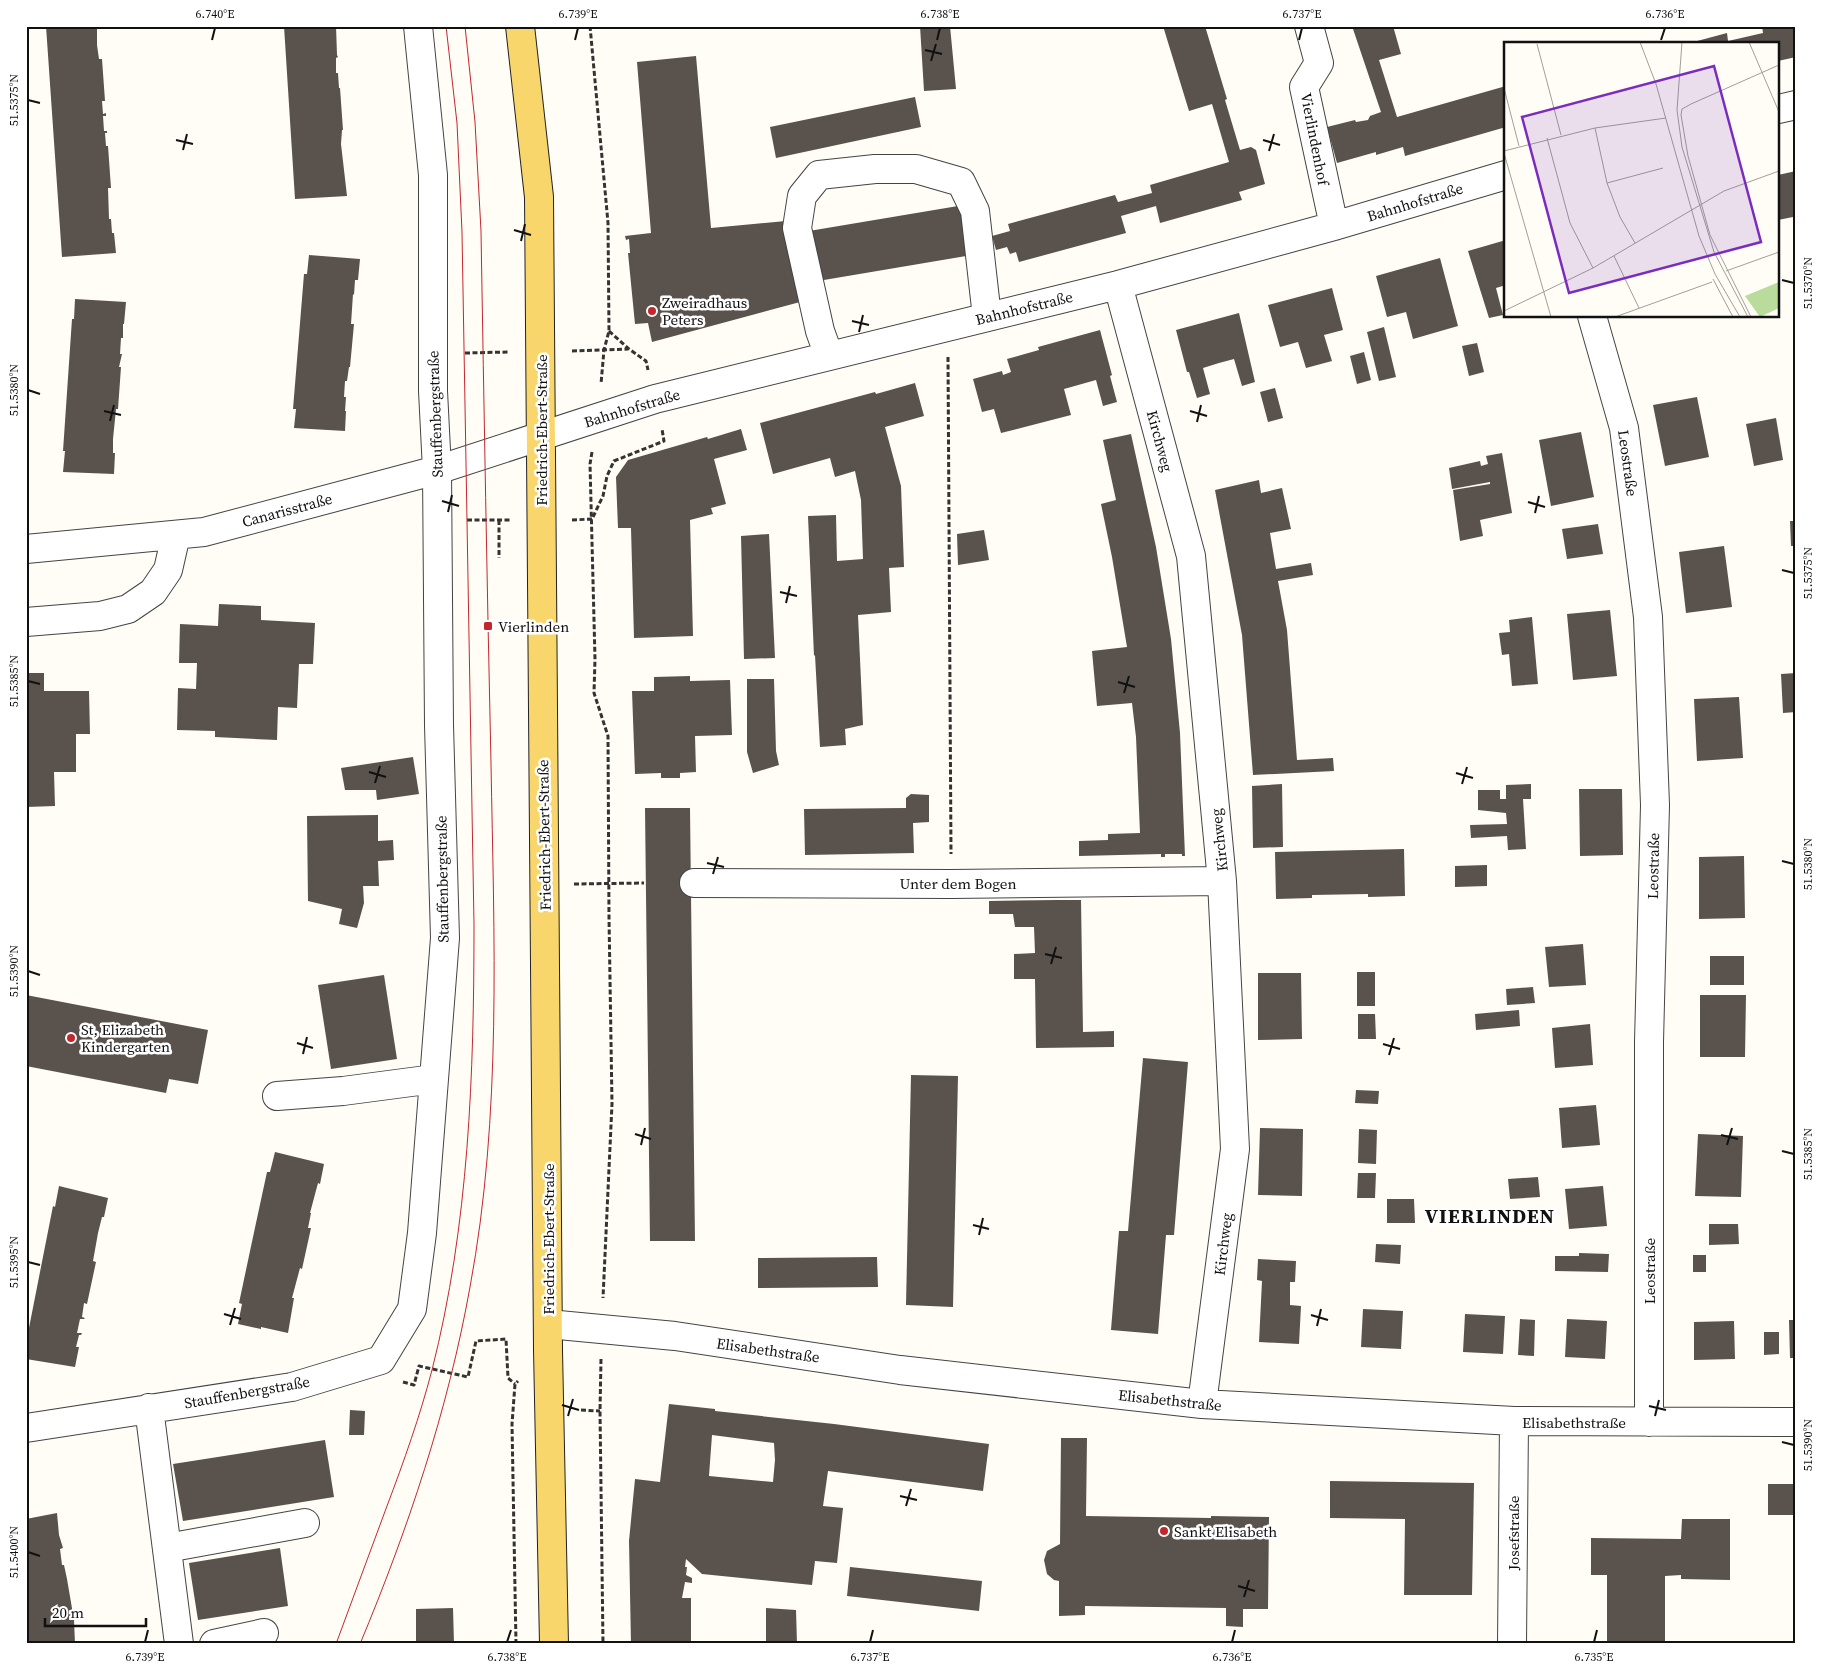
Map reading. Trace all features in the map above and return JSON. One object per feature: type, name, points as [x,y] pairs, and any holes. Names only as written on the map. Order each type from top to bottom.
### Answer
[{"type":"main road","name":"Friedrich-Ebert-Straße","points":[[520,26],[539,197],[548,1324],[554,1644]]},
{"type":"street","name":"Stauffenbergstraße","points":[[26,1428],[292,1387],[381,1360],[412,1309],[422,1233],[445,938],[439,725],[437,470],[433,392],[433,176],[418,26]]},
{"type":"street","name":"Vierlindenhof","points":[[1309,26],[1319,63],[1304,87],[1334,226]]},
{"type":"street","points":[[1780,109],[1796,105]]},
{"type":"street","points":[[829,356],[820,331],[797,228],[802,196],[819,175],[874,169],[916,169],[961,182],[975,211],[987,318]]},
{"type":"street","name":"Bahnhofstraße","points":[[542,436],[655,399],[1118,285],[1334,226],[1504,176]]},
{"type":"street","name":"Kirchweg","points":[[1118,285],[1191,556],[1222,881],[1235,1149],[1202,1404]]},
{"type":"street","name":"Leostraße","points":[[1593,318],[1624,428],[1648,616],[1655,806],[1649,1042],[1649,1422]]},
{"type":"street","name":"Canarisstraße","points":[[26,549],[204,532],[437,470],[542,436]]},
{"type":"street","points":[[26,622],[100,616],[128,609],[153,592],[168,570],[176,535]]},
{"type":"street","name":"Unter dem Bogen","points":[[694,883],[951,884],[1222,881]]},
{"type":"street","points":[[277,1096],[343,1091],[434,1079]]},
{"type":"street","name":"Elisabethstraße","points":[[548,1324],[675,1336],[900,1370],[1202,1404],[1514,1421],[1796,1422]]},
{"type":"street","points":[[149,1408],[179,1644]]},
{"type":"street","name":"Josefstraße","points":[[1512,1644],[1514,1421]]},
{"type":"street","points":[[167,1548],[305,1523]]},
{"type":"street","points":[[214,1644],[264,1633]]},
{"type":"path","points":[[590,26],[608,223],[609,331],[646,361],[664,441],[614,461],[607,476],[603,496],[592,519],[594,693],[608,736],[608,884],[612,1104],[600,1411],[603,1644]]},
{"type":"path","points":[[948,327],[951,884]]},
{"type":"path","points":[[499,520],[499,558]]},
{"type":"path","points":[[544,885],[644,883]]},
{"type":"path","points":[[381,1360],[400,1381],[414,1385],[419,1366],[468,1377],[476,1341],[506,1340],[508,1378],[515,1384],[512,1424],[516,1644]]},
{"type":"building","points":[[46,26],[97,26],[99,59],[102,59],[105,101],[102,101],[103,114],[106,113],[106,116],[103,116],[104,131],[107,131],[105,133],[106,146],[108,146],[111,188],[108,188],[109,219],[111,219],[112,233],[114,233],[116,253],[62,257]]},
{"type":"building","points":[[284,26],[336,26],[338,57],[336,58],[336,73],[338,73],[340,88],[343,130],[341,144],[347,196],[295,199]]},
{"type":"building","points":[[920,26],[950,26],[956,89],[924,91]]},
{"type":"building","points":[[1163,26],[1205,26],[1240,150],[1251,147],[1256,150],[1265,184],[1239,192],[1242,200],[1160,223],[1156,206],[1121,216],[1126,233],[1019,262],[1016,252],[1010,254],[1007,247],[996,250],[992,236],[1010,231],[1008,224],[1115,195],[1118,202],[1152,193],[1150,185],[1229,162],[1212,104],[1189,111]]},
{"type":"building","points":[[1352,26],[1393,26],[1401,54],[1379,60],[1397,117],[1504,87],[1504,128],[1405,156],[1403,147],[1376,155],[1376,152],[1337,163],[1327,127],[1355,120],[1356,122],[1368,120],[1370,116],[1381,112]]},
{"type":"building","points":[[1762,26],[1796,26],[1796,57],[1780,61],[1780,42],[1693,42],[1727,33],[1728,41],[1763,33]]},
{"type":"building","points":[[696,56],[711,228],[786,221],[800,302],[652,342],[648,323],[635,324],[628,253],[630,253],[629,239],[626,240],[625,236],[651,233],[637,62]]},
{"type":"building","points":[[915,97],[921,127],[776,158],[770,127]]},
{"type":"building","points":[[1796,171],[1796,226],[1793,217],[1780,220],[1780,175]]},
{"type":"building","points":[[964,205],[972,255],[818,281],[809,231]]},
{"type":"building","points":[[1504,241],[1504,286],[1496,288],[1503,315],[1489,318],[1468,251]]},
{"type":"building","points":[[309,255],[360,259],[358,280],[355,280],[353,294],[351,324],[354,324],[350,367],[347,381],[345,381],[345,431],[294,428],[296,409],[293,409],[304,274],[307,274]]},
{"type":"building","points":[[1440,258],[1458,326],[1413,339],[1406,312],[1387,317],[1376,276]]},
{"type":"building","points":[[1332,288],[1343,330],[1324,335],[1332,361],[1306,368],[1298,342],[1280,347],[1268,305]]},
{"type":"building","points":[[75,299],[126,302],[123,338],[121,338],[120,354],[122,354],[119,367],[121,367],[118,409],[116,409],[113,439],[113,453],[115,453],[114,474],[63,472],[72,319],[74,319]]},
{"type":"building","points":[[1239,313],[1255,382],[1242,386],[1234,359],[1219,363],[1203,368],[1210,394],[1197,398],[1189,372],[1187,372],[1176,330]]},
{"type":"building","points":[[1384,327],[1396,377],[1379,381],[1367,332]]},
{"type":"building","points":[[1100,330],[1117,402],[1103,406],[1096,380],[1064,389],[1071,415],[1001,433],[994,409],[982,412],[973,379],[1002,371],[1003,375],[1011,372],[1007,359],[1039,350],[1038,347]]},
{"type":"building","points":[[1477,343],[1484,372],[1469,376],[1462,346]]},
{"type":"building","points":[[1364,352],[1371,380],[1357,384],[1350,356]]},
{"type":"building","points":[[915,383],[924,416],[885,427],[901,486],[904,567],[889,568],[891,612],[858,615],[863,725],[845,729],[846,745],[820,747],[808,516],[836,515],[837,561],[863,559],[861,500],[855,471],[835,477],[830,458],[773,474],[760,423]]},
{"type":"building","points":[[1275,388],[1283,418],[1268,422],[1260,392]]},
{"type":"building","points":[[1697,397],[1709,457],[1665,466],[1653,405]]},
{"type":"building","points":[[1776,418],[1783,460],[1754,466],[1746,424]]},
{"type":"building","points":[[741,429],[747,450],[714,459],[726,504],[711,508],[713,514],[690,520],[693,636],[634,638],[631,528],[618,528],[616,477],[628,460]]},
{"type":"building","points":[[1581,432],[1594,497],[1551,506],[1539,440]]},
{"type":"building","points":[[1131,434],[1156,547],[1171,639],[1180,733],[1185,856],[1182,856],[1182,854],[1165,854],[1165,857],[1161,857],[1161,854],[1079,856],[1079,841],[1108,840],[1108,834],[1140,833],[1136,737],[1132,703],[1097,706],[1092,651],[1127,647],[1101,504],[1116,500],[1103,440]]},
{"type":"building","points":[[1502,453],[1512,513],[1480,520],[1483,536],[1460,541],[1453,490],[1490,484],[1490,482],[1452,489],[1449,468],[1480,461],[1481,466],[1488,464],[1486,456]]},
{"type":"building","points":[[1259,480],[1261,493],[1282,488],[1291,529],[1270,533],[1276,569],[1311,563],[1313,575],[1278,581],[1287,630],[1297,760],[1333,758],[1334,771],[1253,775],[1242,635],[1215,490]]},
{"type":"building","points":[[1790,521],[1796,521],[1796,546],[1791,546]]},
{"type":"building","points":[[1598,524],[1603,554],[1567,559],[1562,529]]},
{"type":"building","points":[[984,530],[989,560],[958,565],[957,534]]},
{"type":"building","points":[[769,534],[775,658],[744,659],[741,536]]},
{"type":"building","points":[[1724,546],[1732,607],[1686,613],[1679,552]]},
{"type":"building","points":[[219,604],[261,606],[261,620],[315,623],[313,664],[299,664],[297,708],[278,707],[277,740],[215,737],[215,731],[177,730],[178,688],[196,689],[197,663],[179,663],[180,624],[218,626]]},
{"type":"building","points":[[1610,610],[1617,676],[1573,680],[1567,614]]},
{"type":"building","points":[[1532,617],[1538,684],[1512,686],[1509,654],[1502,655],[1499,633],[1510,632],[1509,620]]},
{"type":"building","points":[[26,673],[44,673],[44,691],[89,691],[90,734],[76,734],[76,772],[54,772],[55,806],[26,807]]},
{"type":"building","points":[[1796,673],[1796,712],[1783,713],[1781,674]]},
{"type":"building","points":[[690,676],[690,681],[730,680],[732,735],[695,736],[696,772],[680,773],[680,778],[661,778],[661,773],[635,774],[632,691],[654,691],[654,677]]},
{"type":"building","points":[[747,679],[774,679],[776,751],[779,765],[753,773],[747,752]]},
{"type":"building","points":[[1739,697],[1743,758],[1697,761],[1694,699]]},
{"type":"building","points":[[413,757],[419,794],[377,800],[376,790],[345,790],[341,768]]},
{"type":"building","points":[[1282,784],[1283,847],[1253,848],[1252,786]]},
{"type":"building","points":[[1531,784],[1531,799],[1523,799],[1526,849],[1508,850],[1507,836],[1471,838],[1470,825],[1507,824],[1506,813],[1478,810],[1478,790],[1500,790],[1500,799],[1506,799],[1506,785]]},
{"type":"building","points":[[1579,789],[1622,789],[1623,855],[1580,856]]},
{"type":"building","points":[[911,794],[929,795],[929,822],[913,823],[914,853],[805,855],[804,809],[906,808],[906,798]]},
{"type":"building","points":[[645,808],[690,808],[695,1241],[650,1241]]},
{"type":"building","points":[[378,815],[378,841],[393,840],[394,860],[378,861],[379,886],[363,886],[364,903],[357,928],[339,924],[342,909],[308,901],[307,816]]},
{"type":"building","points":[[1404,849],[1405,896],[1368,897],[1368,894],[1312,895],[1312,898],[1276,899],[1275,852]]},
{"type":"building","points":[[1744,856],[1745,918],[1699,919],[1699,857]]},
{"type":"building","points":[[1487,865],[1487,886],[1455,887],[1455,866]]},
{"type":"building","points":[[1081,900],[1083,1032],[1114,1031],[1114,1047],[1036,1048],[1035,979],[1014,979],[1014,954],[1035,953],[1034,927],[1015,927],[1013,914],[989,914],[989,901]]},
{"type":"building","points":[[1583,944],[1586,985],[1549,987],[1545,947]]},
{"type":"building","points":[[1710,956],[1744,956],[1744,985],[1710,985]]},
{"type":"building","points":[[1357,972],[1375,972],[1375,1006],[1357,1006]]},
{"type":"building","points":[[1258,973],[1301,973],[1302,1039],[1258,1040]]},
{"type":"building","points":[[384,975],[397,1059],[331,1069],[318,985]]},
{"type":"building","points":[[1533,987],[1535,1003],[1507,1005],[1506,989]]},
{"type":"building","points":[[26,995],[208,1030],[198,1084],[169,1079],[166,1093],[26,1066]]},
{"type":"building","points":[[1700,995],[1746,995],[1745,1057],[1700,1057]]},
{"type":"building","points":[[1519,1010],[1520,1026],[1476,1030],[1475,1014]]},
{"type":"building","points":[[1358,1014],[1375,1014],[1376,1039],[1358,1039]]},
{"type":"building","points":[[1590,1024],[1593,1065],[1555,1068],[1552,1028]]},
{"type":"building","points":[[1143,1058],[1188,1062],[1174,1235],[1166,1235],[1158,1334],[1111,1330],[1119,1231],[1128,1231]]},
{"type":"building","points":[[911,1075],[958,1076],[953,1307],[906,1305]]},
{"type":"building","points":[[1356,1090],[1379,1091],[1378,1104],[1355,1103]]},
{"type":"building","points":[[1596,1105],[1600,1145],[1562,1148],[1559,1108]]},
{"type":"building","points":[[1260,1128],[1303,1129],[1302,1196],[1258,1195]]},
{"type":"building","points":[[1359,1129],[1377,1130],[1376,1164],[1358,1163]]},
{"type":"building","points":[[1698,1134],[1743,1136],[1741,1197],[1695,1196]]},
{"type":"building","points":[[275,1152],[324,1164],[320,1184],[318,1183],[310,1213],[308,1228],[311,1228],[302,1269],[300,1268],[292,1298],[294,1298],[288,1333],[238,1324],[242,1304],[239,1303],[253,1237],[267,1172],[270,1172]]},
{"type":"building","points":[[1358,1173],[1376,1173],[1375,1198],[1357,1198]]},
{"type":"building","points":[[1538,1177],[1540,1197],[1510,1199],[1508,1179]]},
{"type":"building","points":[[59,1186],[108,1198],[98,1233],[93,1261],[96,1262],[87,1304],[84,1303],[82,1317],[85,1318],[80,1319],[77,1333],[82,1333],[79,1335],[76,1347],[79,1347],[75,1367],[26,1359],[27,1338],[53,1206],[55,1207]]},
{"type":"building","points":[[1603,1186],[1607,1226],[1569,1229],[1565,1189]]},
{"type":"building","points":[[1387,1199],[1414,1199],[1415,1223],[1387,1223]]},
{"type":"building","points":[[1709,1224],[1738,1224],[1739,1244],[1709,1245]]},
{"type":"building","points":[[1376,1244],[1401,1245],[1400,1264],[1375,1262]]},
{"type":"building","points":[[1579,1253],[1609,1254],[1608,1272],[1555,1271],[1555,1256],[1579,1256]]},
{"type":"building","points":[[1693,1255],[1706,1255],[1706,1272],[1693,1272]]},
{"type":"building","points":[[877,1257],[878,1287],[758,1288],[758,1258]]},
{"type":"building","points":[[1258,1259],[1296,1261],[1295,1282],[1290,1282],[1290,1305],[1301,1306],[1299,1344],[1259,1342],[1262,1281],[1257,1280]]},
{"type":"building","points":[[1363,1309],[1403,1311],[1401,1349],[1361,1347]]},
{"type":"building","points":[[1465,1314],[1505,1316],[1503,1354],[1463,1352]]},
{"type":"building","points":[[1520,1319],[1535,1320],[1534,1356],[1518,1355]]},
{"type":"building","points":[[1567,1319],[1607,1321],[1605,1359],[1565,1357]]},
{"type":"building","points":[[1789,1320],[1796,1320],[1796,1358],[1790,1358]]},
{"type":"building","points":[[1734,1321],[1735,1359],[1694,1360],[1694,1322]]},
{"type":"building","points":[[1764,1332],[1779,1332],[1779,1354],[1764,1355]]},
{"type":"building","points":[[669,1404],[989,1444],[983,1491],[828,1471],[823,1506],[843,1508],[837,1563],[815,1561],[812,1585],[702,1574],[686,1559],[686,1575],[692,1578],[692,1583],[685,1582],[682,1598],[691,1598],[691,1644],[631,1644],[629,1541],[635,1479],[660,1482]],"holes":[[[712,1435],[774,1443],[773,1482],[709,1476]]]},
{"type":"building","points":[[350,1410],[365,1411],[364,1435],[349,1435]]},
{"type":"building","name":"Sankt Elisabeth","points":[[1061,1438],[1087,1438],[1086,1516],[1269,1517],[1268,1609],[1243,1609],[1243,1627],[1226,1626],[1226,1608],[1085,1606],[1085,1615],[1059,1616],[1059,1581],[1054,1580],[1047,1574],[1044,1560],[1047,1551],[1060,1544]]},
{"type":"building","points":[[325,1440],[334,1497],[183,1521],[173,1464]]},
{"type":"building","points":[[1330,1481],[1474,1483],[1472,1595],[1404,1595],[1405,1519],[1330,1518]]},
{"type":"building","points":[[1768,1484],[1796,1484],[1795,1515],[1768,1515]]},
{"type":"building","points":[[57,1513],[59,1535],[63,1548],[60,1549],[62,1565],[64,1565],[74,1620],[75,1644],[26,1644],[26,1519]]},
{"type":"building","points":[[1682,1519],[1730,1519],[1730,1580],[1681,1579],[1681,1575],[1665,1576],[1665,1644],[1607,1644],[1607,1575],[1591,1575],[1591,1538],[1681,1539]]},
{"type":"building","points":[[280,1548],[288,1606],[198,1620],[189,1563]]},
{"type":"building","points":[[850,1567],[982,1581],[979,1611],[847,1596]]},
{"type":"building","points":[[453,1608],[454,1644],[416,1644],[416,1609]]},
{"type":"building","points":[[766,1608],[796,1610],[797,1644],[766,1644]]},
{"type":"tram line","points":[[336,1644],[406,1455],[432,1370],[454,1260],[467,1149],[473,1037],[474,925],[462,232],[457,123],[446,26]]},
{"type":"tram line","points":[[360,1644],[410,1513],[425,1468],[450,1378],[470,1287],[487,1157],[494,1026],[494,961],[481,231],[475,122],[465,26]]},
{"type":"place","name":"Zweiradhaus Peters","points":[[652,311]]},
{"type":"place","name":"Vierlinden","points":[[488,626]]},
{"type":"place","name":"St, Elizabeth Kindergarten","points":[[71,1038]]},
{"type":"place","name":"Sankt Elisabeth","points":[[1164,1531]]},
{"type":"district","name":"VIERLINDEN","points":[[1490,1216]]}]
